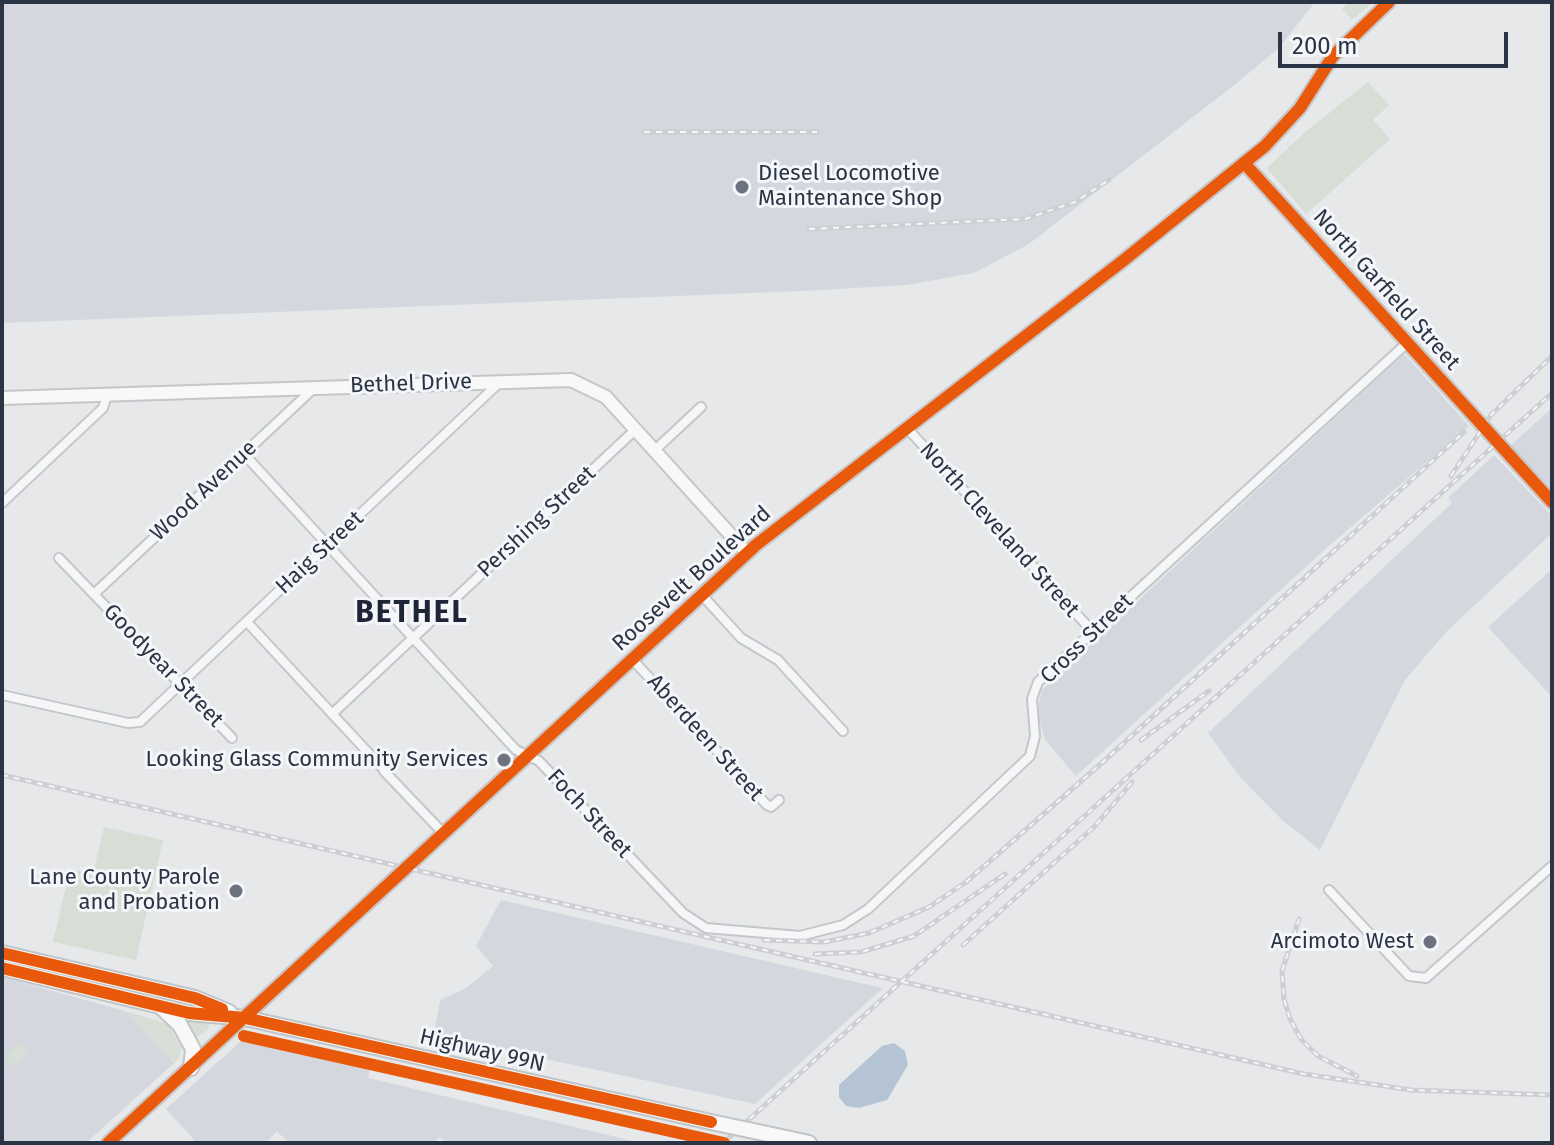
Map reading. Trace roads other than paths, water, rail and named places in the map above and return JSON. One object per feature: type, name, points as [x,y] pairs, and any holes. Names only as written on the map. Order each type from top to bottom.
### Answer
[{"type":"main road","name":"Roosevelt Boulevard","points":[[108,1143],[747,553],[1245,164],[1300,108],[1333,56],[1389,2]]},
{"type":"main road","name":"North Garfield Street","points":[[1245,164],[1552,502]]},
{"type":"main road","name":"Bethel Drive","points":[[2,398],[560,379],[582,383],[606,397],[747,553]]},
{"type":"main road","name":"Highway 99N","points":[[2,953],[195,998],[245,1018]]},
{"type":"main road","name":"Highway 99N","points":[[2,968],[189,1013],[245,1018],[809,1143]]},
{"type":"main road","points":[[156,1004],[180,1025],[193,1049],[191,1068]]},
{"type":"street","name":"Cross Street","points":[[706,928],[800,936],[843,925],[868,909],[1030,756],[1035,736],[1032,699],[1038,682],[1407,343]]},
{"type":"street","name":"Haig Street","points":[[2,695],[135,724],[502,381]]},
{"type":"street","name":"Wood Avenue","points":[[94,594],[314,388]]},
{"type":"street","points":[[2,503],[103,408],[107,395]]},
{"type":"street","points":[[655,450],[701,407]]},
{"type":"street","name":"North Cleveland Street","points":[[907,428],[1092,631]]},
{"type":"street","name":"Pershing Street","points":[[332,714],[636,429]]},
{"type":"street","name":"Foch Street","points":[[244,454],[415,636],[516,750],[539,761],[683,913],[706,928]]},
{"type":"street","name":"Goodyear Street","points":[[59,558],[232,738]]},
{"type":"street","points":[[702,595],[741,638],[778,660],[843,731]]},
{"type":"street","points":[[247,622],[444,834]]},
{"type":"street","name":"Aberdeen Street","points":[[632,659],[767,805],[771,807],[779,800]]},
{"type":"street","points":[[1329,890],[1404,971],[1419,979],[1433,975],[1552,866]]},
{"type":"water","points":[[894,1043],[905,1051],[908,1065],[887,1100],[859,1108],[846,1106],[839,1097],[839,1085],[882,1046]]},
{"type":"railway","points":[[644,132],[817,132]]},
{"type":"railway","points":[[809,229],[1025,219],[1075,202],[1109,180]]},
{"type":"railway","points":[[1451,476],[1491,415],[1552,356]]},
{"type":"railway","points":[[723,1143],[1552,393]]},
{"type":"railway","points":[[764,940],[824,942],[869,933],[929,907],[966,882],[1104,761],[1464,432]]},
{"type":"railway","points":[[1141,740],[1209,691]]},
{"type":"railway","points":[[2,775],[1304,1074],[1411,1090],[1552,1095]]},
{"type":"railway","points":[[963,945],[1095,826],[1132,782]]},
{"type":"railway","points":[[815,954],[861,952],[914,936],[1005,874]]},
{"type":"railway","points":[[1299,919],[1282,971],[1284,999],[1290,1019],[1301,1039],[1318,1056],[1357,1076]]},
{"type":"place","name":"Diesel Locomotive Maintenance Shop","points":[[742,187]]},
{"type":"place","name":"Looking Glass Community Services","points":[[504,760]]},
{"type":"place","name":"Lane County Parole and Probation","points":[[236,891]]},
{"type":"place","name":"Arcimoto West","points":[[1430,942]]},
{"type":"district","name":"BETHEL","points":[[412,614]]}]
